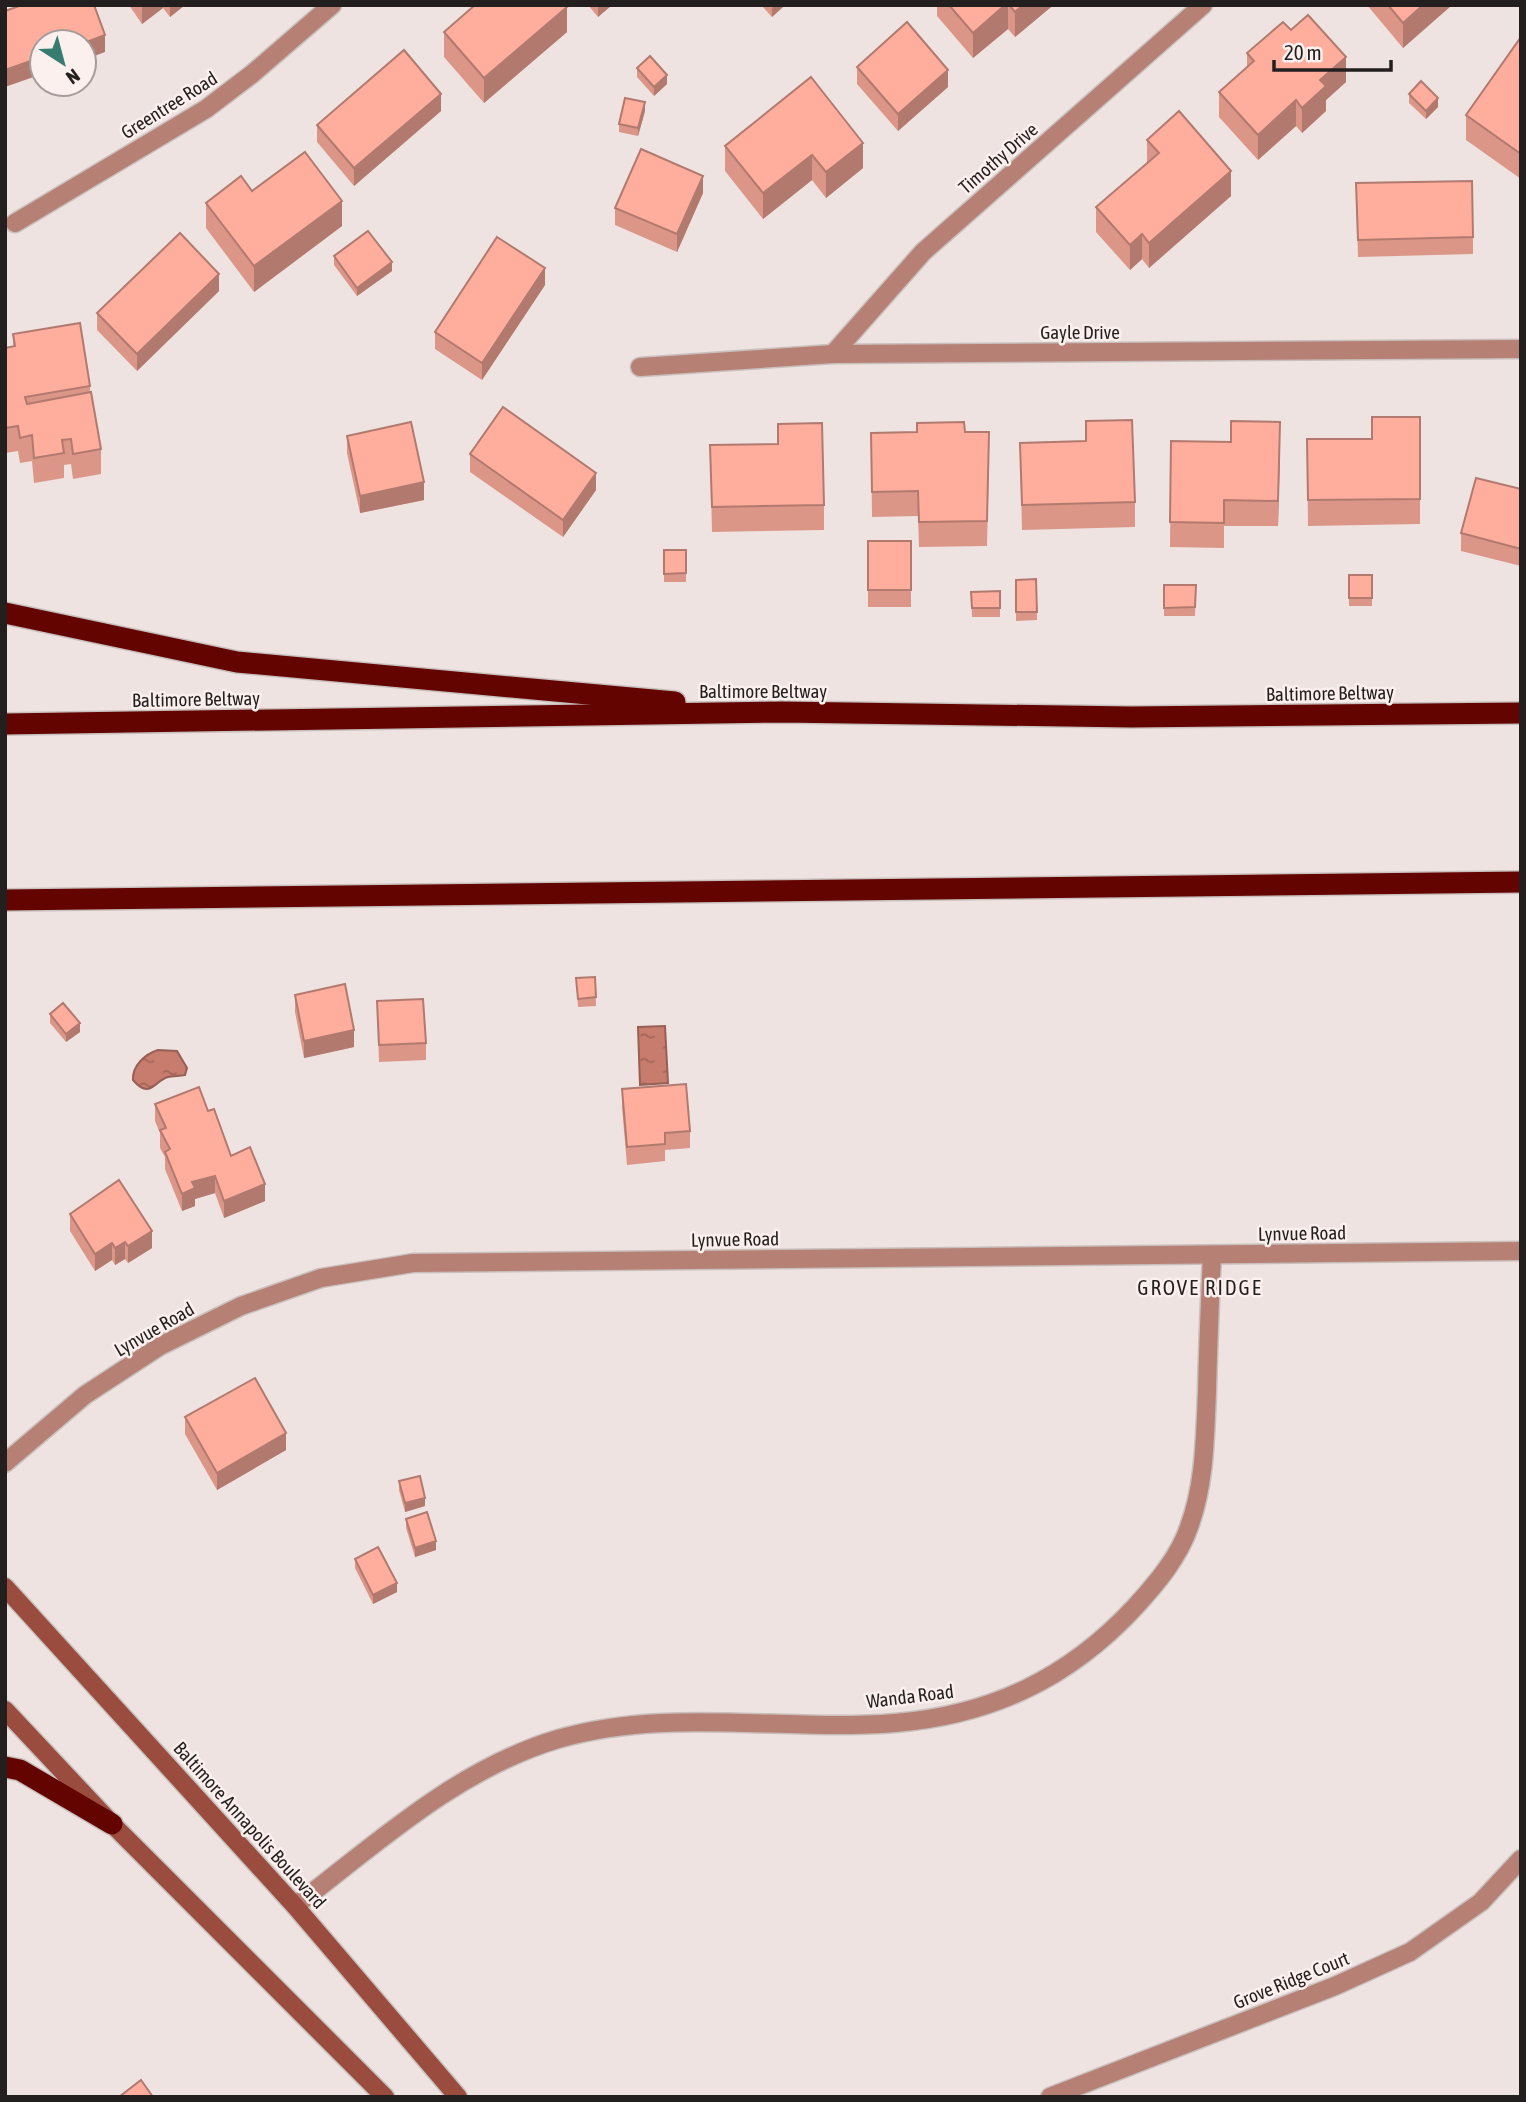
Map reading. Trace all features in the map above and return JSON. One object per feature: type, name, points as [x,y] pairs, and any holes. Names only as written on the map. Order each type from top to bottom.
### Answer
[{"type":"highway","points":[[5,613],[237,662],[782,712]]},
{"type":"highway","name":"Baltimore Beltway","points":[[5,724],[782,712],[1131,718],[1521,713]]},
{"type":"highway","points":[[5,900],[1521,881]]},
{"type":"highway","points":[[5,1767],[20,1770],[112,1824]]},
{"type":"main road","name":"Baltimore Annapolis Boulevard","points":[[5,1587],[295,1906],[458,2097]]},
{"type":"main road","points":[[5,1710],[112,1824],[385,2097]]},
{"type":"street","name":"Greentree Road","points":[[16,223],[206,109],[252,75],[332,5]]},
{"type":"street","name":"Timothy Drive","points":[[833,354],[923,251],[1203,5]]},
{"type":"street","name":"Gayle Drive","points":[[640,367],[833,354],[1521,349]]},
{"type":"street","name":"Lynvue Road","points":[[5,1463],[85,1395],[160,1346],[242,1306],[321,1278],[413,1263],[1521,1251]]},
{"type":"street","name":"Wanda Road","points":[[295,1906],[426,1805],[490,1766],[558,1739],[645,1724],[896,1723],[982,1708],[1059,1674],[1113,1630],[1159,1581],[1189,1528],[1204,1460],[1212,1255]]},
{"type":"street","name":"Grove Ridge Court","points":[[1050,2097],[1335,1986],[1410,1952],[1482,1902],[1521,1859]]},
{"type":"water","points":[[665,1026],[668,1083],[640,1085],[638,1027]]},
{"type":"water","points":[[158,1050],[177,1051],[187,1068],[185,1075],[168,1077],[144,1089],[133,1080],[133,1075],[137,1065],[148,1054]]},
{"type":"building","points":[[22,5],[94,5],[105,35],[98,38],[98,28],[28,28],[28,62],[5,70],[5,11]]},
{"type":"building","points":[[475,5],[567,7],[484,78],[444,32]]},
{"type":"building","points":[[949,5],[1005,5],[973,33]]},
{"type":"building","points":[[1009,5],[1023,5],[1015,12]]},
{"type":"building","points":[[1388,5],[1423,5],[1403,23]]},
{"type":"building","points":[[1308,15],[1346,57],[1320,80],[1326,86],[1302,108],[1296,100],[1258,135],[1219,92],[1254,61],[1247,53],[1283,22],[1291,30]]},
{"type":"building","points":[[907,22],[948,70],[898,114],[857,67]]},
{"type":"building","points":[[1521,37],[1521,154],[1466,115]]},
{"type":"building","points":[[404,50],[441,94],[354,168],[317,125]]},
{"type":"building","points":[[650,56],[667,75],[654,87],[637,68]]},
{"type":"building","points":[[811,77],[863,143],[826,172],[812,155],[763,193],[725,146]]},
{"type":"building","points":[[1421,81],[1438,98],[1426,111],[1409,94]]},
{"type":"building","points":[[625,98],[645,102],[638,128],[619,124]]},
{"type":"building","points":[[1179,111],[1231,171],[1149,243],[1142,234],[1130,245],[1096,207],[1159,153],[1147,140]]},
{"type":"building","points":[[641,149],[703,176],[677,234],[615,208]]},
{"type":"building","points":[[305,152],[342,201],[254,266],[206,203],[241,176],[252,191]]},
{"type":"building","points":[[1472,181],[1473,237],[1358,240],[1356,183]]},
{"type":"building","points":[[368,231],[392,262],[357,288],[334,256]]},
{"type":"building","points":[[180,233],[219,274],[137,354],[97,313]]},
{"type":"building","points":[[497,237],[545,268],[482,363],[435,332]]},
{"type":"building","points":[[80,323],[90,386],[25,397],[27,404],[91,392],[101,449],[73,454],[71,439],[62,440],[64,453],[34,458],[32,435],[20,438],[18,426],[5,428],[5,348],[15,346],[13,334]]},
{"type":"building","points":[[503,407],[596,473],[563,520],[470,454]]},
{"type":"building","points":[[1372,417],[1420,417],[1420,499],[1308,500],[1307,439],[1372,439]]},
{"type":"building","points":[[1132,420],[1135,502],[1022,505],[1020,443],[1086,441],[1086,421]]},
{"type":"building","points":[[1231,421],[1280,422],[1278,501],[1224,500],[1224,523],[1170,522],[1171,441],[1231,442]]},
{"type":"building","points":[[411,422],[424,482],[360,496],[347,436]]},
{"type":"building","points":[[964,422],[965,432],[989,432],[987,521],[919,522],[918,491],[872,492],[871,433],[917,432],[917,423]]},
{"type":"building","points":[[822,423],[824,505],[712,507],[710,445],[778,444],[778,424]]},
{"type":"building","points":[[1476,478],[1521,489],[1521,549],[1461,533]]},
{"type":"building","points":[[868,541],[911,541],[911,590],[868,590]]},
{"type":"building","points":[[664,550],[686,550],[686,573],[664,574]]},
{"type":"building","points":[[1349,575],[1372,575],[1372,598],[1349,598]]},
{"type":"building","points":[[1036,579],[1037,612],[1016,612],[1016,580]]},
{"type":"building","points":[[1164,585],[1196,585],[1195,607],[1164,608]]},
{"type":"building","points":[[1000,591],[1000,608],[972,608],[971,592]]},
{"type":"building","points":[[595,977],[596,997],[578,999],[576,978]]},
{"type":"building","points":[[345,984],[354,1030],[304,1041],[295,995]]},
{"type":"building","points":[[423,999],[426,1043],[379,1045],[377,1001]]},
{"type":"building","points":[[63,1003],[80,1023],[66,1034],[50,1014]]},
{"type":"building","points":[[686,1084],[690,1131],[665,1133],[665,1144],[627,1147],[622,1089]]},
{"type":"building","points":[[199,1087],[208,1111],[214,1109],[231,1156],[250,1147],[265,1184],[224,1201],[215,1176],[192,1182],[195,1188],[182,1194],[165,1152],[170,1149],[160,1130],[166,1128],[155,1104]]},
{"type":"building","points":[[119,1180],[152,1231],[128,1246],[125,1242],[115,1248],[112,1243],[95,1254],[70,1214]]},
{"type":"building","points":[[255,1378],[286,1433],[217,1473],[185,1417]]},
{"type":"building","points":[[420,1476],[425,1498],[405,1503],[399,1481]]},
{"type":"building","points":[[427,1512],[436,1541],[415,1548],[406,1519]]},
{"type":"building","points":[[378,1547],[397,1583],[373,1595],[355,1559]]},
{"type":"building","points":[[141,2080],[153,2097],[119,2097]]},
{"type":"district","name":"GROVE RIDGE","points":[[1200,1288]]}]
